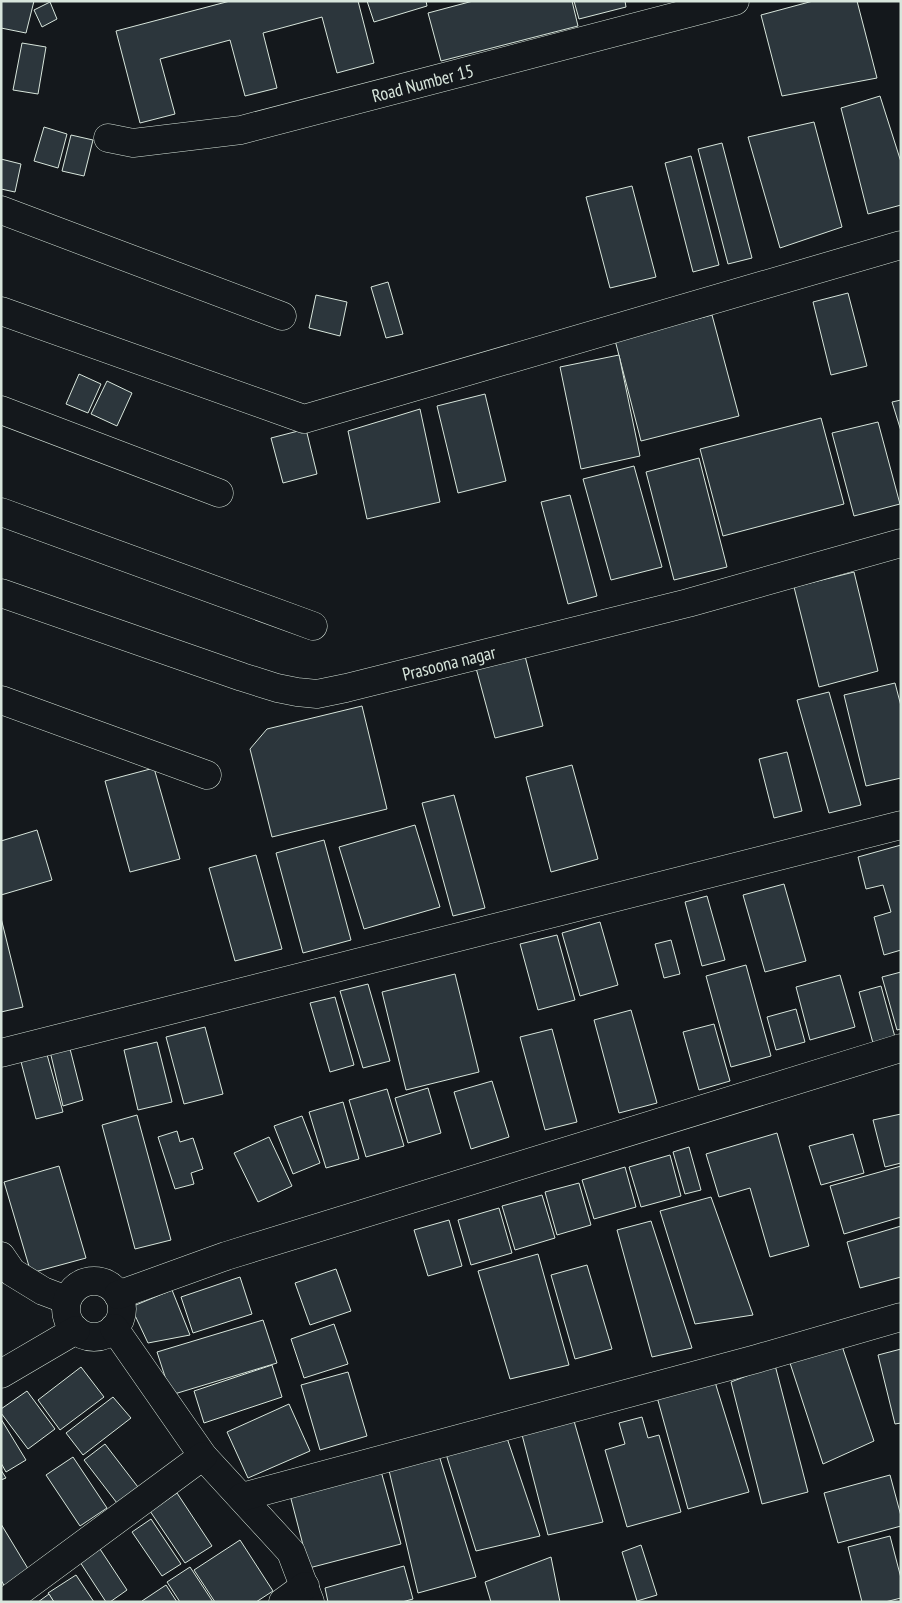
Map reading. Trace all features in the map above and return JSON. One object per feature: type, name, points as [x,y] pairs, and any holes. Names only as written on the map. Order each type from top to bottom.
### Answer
[{"type":"street","name":"Road Number 15","points":[[108,138],[133,143],[242,130],[735,1]]},
{"type":"street","points":[[1,210],[282,316]]},
{"type":"street","points":[[1,311],[304,419],[901,246]]},
{"type":"street","points":[[1,410],[219,493]]},
{"type":"street","points":[[1,512],[312,626]]},
{"type":"street","name":"Prasoona nagar","points":[[1,593],[242,677],[297,692],[317,694],[688,603],[901,543]]},
{"type":"street","points":[[1,700],[208,775]]},
{"type":"street","points":[[1,1053],[901,825]]},
{"type":"street","points":[[118,1295],[226,1256],[901,1048]]},
{"type":"street","points":[[1,1256],[12,1272],[42,1291],[67,1300]]},
{"type":"street","points":[[96,1281],[112,1288],[118,1295],[122,1312],[114,1328],[108,1333],[100,1336],[83,1335],[76,1330],[67,1317],[67,1300],[71,1292],[78,1286],[86,1282],[96,1281]]},
{"type":"street","points":[[242,1497],[756,1359],[901,1317]]},
{"type":"street","points":[[114,1328],[203,1456],[291,1552],[307,1594],[283,1602]]},
{"type":"street","points":[[1,1374],[76,1330]]},
{"type":"street","points":[[5,1602],[203,1456]]},
{"type":"building","points":[[1,1],[34,1],[26,33],[1,28]]},
{"type":"building","points":[[230,1],[358,1],[374,63],[337,73],[322,17],[263,33],[277,88],[245,96],[230,40],[160,59],[175,114],[140,123],[116,31]]},
{"type":"building","points":[[367,1],[426,1],[427,6],[374,22]]},
{"type":"building","points":[[473,1],[572,1],[578,26],[441,61],[428,13]]},
{"type":"building","points":[[574,1],[625,1],[626,7],[579,19]]},
{"type":"building","points":[[813,1],[857,1],[877,78],[782,96],[761,15]]},
{"type":"building","points":[[50,2],[57,19],[42,27],[34,10]]},
{"type":"building","points":[[22,43],[46,47],[38,94],[13,90]]},
{"type":"building","points":[[880,96],[901,162],[901,205],[868,214],[841,108]]},
{"type":"building","points":[[814,122],[842,227],[780,248],[748,137]]},
{"type":"building","points":[[44,127],[67,134],[58,168],[34,161]]},
{"type":"building","points":[[71,135],[93,140],[84,176],[62,171]]},
{"type":"building","points":[[722,143],[752,258],[728,264],[698,149]]},
{"type":"building","points":[[691,156],[719,265],[693,272],[665,163]]},
{"type":"building","points":[[1,159],[21,164],[15,192],[1,189]]},
{"type":"building","points":[[632,186],[656,277],[610,288],[586,197]]},
{"type":"building","points":[[388,282],[403,334],[386,338],[371,287]]},
{"type":"building","points":[[848,293],[867,366],[831,375],[813,302]]},
{"type":"building","points":[[316,295],[347,302],[340,336],[309,328]]},
{"type":"building","points":[[712,315],[739,416],[641,441],[615,340]]},
{"type":"building","points":[[619,355],[640,456],[581,469],[560,367]]},
{"type":"building","points":[[79,374],[101,384],[88,413],[66,404]]},
{"type":"building","points":[[107,381],[132,393],[117,426],[91,414]]},
{"type":"building","points":[[485,394],[506,481],[458,493],[437,406]]},
{"type":"building","points":[[901,400],[901,431],[892,402]]},
{"type":"building","points":[[420,409],[440,502],[367,519],[348,431]]},
{"type":"building","points":[[821,418],[844,504],[723,536],[700,449]]},
{"type":"building","points":[[878,422],[900,504],[854,516],[832,433]]},
{"type":"building","points":[[306,429],[317,474],[283,483],[271,438]]},
{"type":"building","points":[[699,458],[727,567],[674,580],[646,472]]},
{"type":"building","points":[[634,466],[662,567],[611,580],[583,479]]},
{"type":"building","points":[[570,495],[597,596],[568,604],[541,502]]},
{"type":"building","points":[[854,572],[878,671],[819,687],[794,587]]},
{"type":"building","points":[[525,656],[543,726],[495,738],[476,668]]},
{"type":"building","points":[[895,683],[901,706],[901,778],[866,786],[844,695]]},
{"type":"building","points":[[829,692],[861,805],[829,813],[797,700]]},
{"type":"building","points":[[362,706],[387,809],[272,837],[250,749],[267,729]]},
{"type":"building","points":[[787,752],[802,811],[774,818],[759,759]]},
{"type":"building","points":[[572,765],[598,859],[551,872],[526,777]]},
{"type":"building","points":[[154,768],[180,859],[130,872],[105,781]]},
{"type":"building","points":[[454,795],[485,908],[453,916],[422,803]]},
{"type":"building","points":[[415,825],[440,907],[364,929],[339,847]]},
{"type":"building","points":[[37,830],[52,880],[1,895],[1,841]]},
{"type":"building","points":[[324,840],[351,940],[303,953],[276,853]]},
{"type":"building","points":[[901,845],[901,950],[884,955],[874,917],[891,912],[883,885],[866,889],[858,857]]},
{"type":"building","points":[[256,855],[282,949],[235,961],[209,868]]},
{"type":"building","points":[[784,884],[806,961],[765,972],[743,895]]},
{"type":"building","points":[[707,896],[725,960],[702,966],[685,902]]},
{"type":"building","points":[[1,918],[23,1007],[1,1012]]},
{"type":"building","points":[[600,922],[618,985],[580,996],[562,933]]},
{"type":"building","points":[[557,935],[575,1000],[538,1010],[520,944]]},
{"type":"building","points":[[671,940],[680,974],[664,978],[655,944]]},
{"type":"building","points":[[746,965],[771,1056],[731,1067],[706,976]]},
{"type":"building","points":[[901,972],[901,1029],[897,1030],[882,977]]},
{"type":"building","points":[[455,974],[479,1072],[406,1090],[382,992]]},
{"type":"building","points":[[840,975],[855,1027],[810,1040],[796,987]]},
{"type":"building","points":[[368,984],[390,1061],[363,1068],[340,991]]},
{"type":"building","points":[[881,986],[895,1037],[873,1043],[859,992]]},
{"type":"building","points":[[335,997],[354,1065],[330,1072],[310,1003]]},
{"type":"building","points":[[796,1009],[805,1042],[776,1050],[767,1017]]},
{"type":"building","points":[[631,1010],[657,1103],[619,1113],[594,1020]]},
{"type":"building","points":[[714,1024],[730,1081],[699,1090],[683,1032]]},
{"type":"building","points":[[205,1027],[223,1094],[184,1104],[166,1037]]},
{"type":"building","points":[[552,1029],[577,1122],[545,1130],[520,1037]]},
{"type":"building","points":[[68,1041],[83,1100],[63,1106],[49,1047]]},
{"type":"building","points":[[157,1042],[172,1102],[138,1110],[124,1050]]},
{"type":"building","points":[[46,1051],[63,1112],[36,1119],[20,1058]]},
{"type":"building","points":[[492,1081],[509,1137],[471,1149],[454,1092]]},
{"type":"building","points":[[428,1088],[441,1133],[408,1143],[395,1098]]},
{"type":"building","points":[[387,1089],[404,1146],[366,1157],[349,1100]]},
{"type":"building","points":[[343,1102],[359,1159],[326,1168],[309,1112]]},
{"type":"building","points":[[901,1114],[901,1163],[885,1167],[873,1120]]},
{"type":"building","points":[[137,1115],[171,1240],[135,1249],[102,1125]]},
{"type":"building","points":[[302,1116],[320,1163],[293,1174],[274,1126]]},
{"type":"building","points":[[177,1131],[180,1142],[193,1138],[203,1169],[191,1173],[194,1184],[175,1189],[158,1137]]},
{"type":"building","points":[[777,1133],[809,1246],[770,1257],[750,1188],[719,1197],[706,1154]]},
{"type":"building","points":[[853,1134],[864,1173],[821,1185],[809,1146]]},
{"type":"building","points":[[269,1137],[292,1186],[258,1202],[234,1153]]},
{"type":"building","points":[[689,1147],[701,1190],[685,1194],[673,1152]]},
{"type":"building","points":[[670,1155],[681,1196],[641,1207],[629,1167]]},
{"type":"building","points":[[59,1166],[86,1258],[31,1273],[4,1182]]},
{"type":"building","points":[[901,1166],[901,1217],[844,1234],[830,1186]]},
{"type":"building","points":[[625,1167],[636,1207],[594,1219],[582,1180]]},
{"type":"building","points":[[579,1183],[591,1225],[557,1235],[545,1192]]},
{"type":"building","points":[[542,1195],[555,1238],[515,1250],[502,1206]]},
{"type":"building","points":[[711,1197],[753,1315],[695,1324],[660,1211]]},
{"type":"building","points":[[499,1208],[512,1253],[471,1265],[458,1220]]},
{"type":"building","points":[[449,1220],[462,1266],[428,1276],[414,1230]]},
{"type":"building","points":[[651,1221],[692,1348],[652,1357],[617,1230]]},
{"type":"building","points":[[901,1226],[901,1277],[860,1288],[847,1242]]},
{"type":"building","points":[[538,1254],[569,1365],[510,1379],[478,1271]]},
{"type":"building","points":[[587,1265],[612,1349],[575,1359],[551,1275]]},
{"type":"building","points":[[336,1269],[351,1311],[310,1325],[295,1283]]},
{"type":"building","points":[[240,1277],[252,1314],[193,1333],[181,1297]]},
{"type":"building","points":[[172,1290],[190,1335],[148,1343],[131,1307]]},
{"type":"building","points":[[263,1320],[277,1363],[171,1395],[157,1352]]},
{"type":"building","points":[[334,1324],[348,1364],[304,1378],[291,1339]]},
{"type":"building","points":[[842,1346],[874,1441],[823,1464],[789,1360]]},
{"type":"building","points":[[901,1349],[901,1423],[895,1424],[878,1355]]},
{"type":"building","points":[[272,1365],[282,1397],[204,1423],[194,1391]]},
{"type":"building","points":[[775,1365],[808,1492],[762,1504],[731,1382]]},
{"type":"building","points":[[81,1367],[104,1397],[60,1430],[38,1400]]},
{"type":"building","points":[[348,1372],[367,1436],[320,1450],[301,1385]]},
{"type":"building","points":[[715,1382],[749,1492],[688,1509],[657,1397]]},
{"type":"building","points":[[27,1391],[55,1429],[28,1449],[1,1413],[1,1409]]},
{"type":"building","points":[[113,1397],[131,1418],[83,1455],[66,1433]]},
{"type":"building","points":[[289,1404],[310,1451],[248,1478],[227,1432]]},
{"type":"building","points":[[572,1414],[603,1522],[548,1535],[520,1427]]},
{"type":"building","points":[[642,1417],[648,1438],[659,1435],[681,1512],[627,1527],[605,1450],[625,1444],[619,1423]]},
{"type":"building","points":[[1,1419],[26,1460],[6,1472],[1,1463]]},
{"type":"building","points":[[507,1438],[540,1536],[476,1551],[446,1454]]},
{"type":"building","points":[[105,1444],[141,1491],[120,1507],[84,1460]]},
{"type":"building","points":[[438,1452],[476,1577],[418,1593],[387,1462]]},
{"type":"building","points":[[73,1457],[107,1508],[80,1526],[46,1475]]},
{"type":"building","points":[[1,1470],[6,1478],[1,1480]]},
{"type":"building","points":[[381,1471],[401,1544],[309,1568],[290,1495]]},
{"type":"building","points":[[890,1475],[901,1516],[901,1526],[838,1543],[824,1493]]},
{"type":"building","points":[[177,1493],[212,1546],[185,1563],[150,1511]]},
{"type":"building","points":[[151,1519],[181,1564],[162,1576],[132,1532]]},
{"type":"building","points":[[1,1524],[30,1572],[5,1587],[1,1580]]},
{"type":"building","points":[[890,1536],[901,1578],[901,1598],[885,1602],[862,1602],[848,1547]]},
{"type":"building","points":[[240,1540],[273,1591],[256,1602],[215,1602],[194,1570]]},
{"type":"building","points":[[641,1545],[657,1595],[637,1601],[622,1552]]},
{"type":"building","points":[[100,1549],[127,1590],[110,1602],[106,1602],[80,1562]]},
{"type":"building","points":[[551,1557],[560,1602],[491,1602],[485,1582]]},
{"type":"building","points":[[404,1566],[413,1599],[402,1602],[328,1602],[325,1588]]},
{"type":"building","points":[[190,1567],[213,1602],[180,1602],[167,1582]]},
{"type":"building","points":[[76,1575],[94,1602],[54,1602],[48,1593]]},
{"type":"building","points":[[166,1585],[177,1602],[142,1602],[142,1601]]},
{"type":"building","points":[[49,1594],[54,1602],[38,1602]]}]
